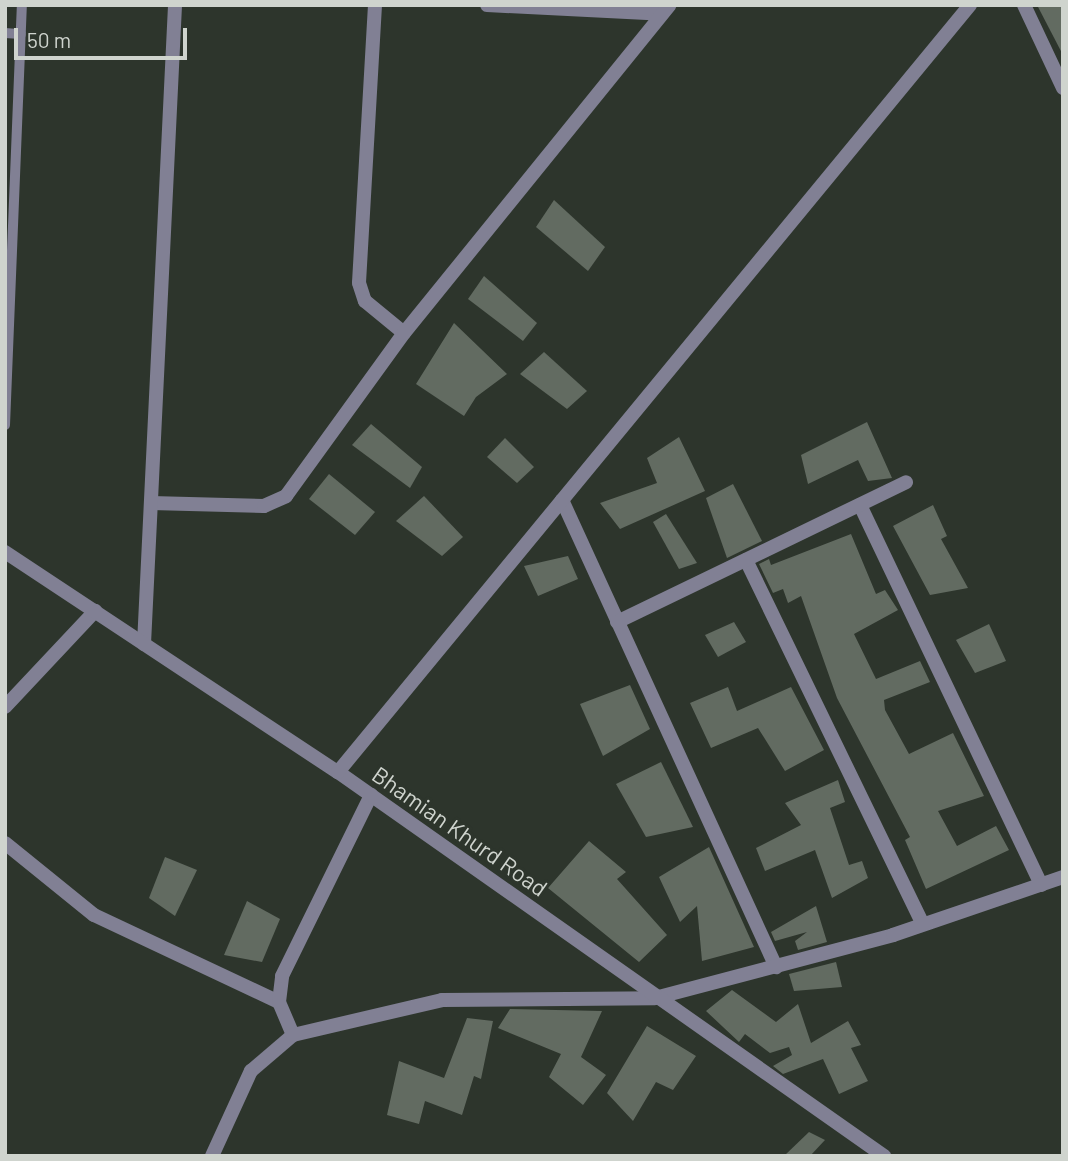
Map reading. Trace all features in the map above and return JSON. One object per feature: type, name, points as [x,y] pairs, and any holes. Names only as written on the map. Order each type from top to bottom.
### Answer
[{"type":"street","points":[[144,644],[175,5]]},
{"type":"street","points":[[375,5],[359,284],[365,301],[404,333]]},
{"type":"street","points":[[487,5],[666,10]]},
{"type":"street","points":[[338,772],[970,5]]},
{"type":"street","points":[[1024,5],[1063,88]]},
{"type":"street","points":[[151,503],[276,503],[404,333],[666,10]]},
{"type":"street","points":[[617,622],[906,482]]},
{"type":"street","points":[[562,500],[776,967]]},
{"type":"street","points":[[860,505],[1041,885]]},
{"type":"street","name":"Bhamian Khurd Road","points":[[5,552],[338,772],[655,998],[884,1156]]},
{"type":"street","points":[[746,560],[923,924]]},
{"type":"street","points":[[5,707],[95,611]]},
{"type":"street","points":[[293,1035],[279,1002],[282,976],[371,795]]},
{"type":"street","points":[[5,843],[94,915],[279,1002]]},
{"type":"street","points":[[217,1153],[251,1071],[293,1035],[454,999],[655,998],[776,967],[923,924],[1063,877]]},
{"type":"lane","points":[[5,425],[9,251],[22,5]]},
{"type":"lane","points":[[5,33],[21,34]]},
{"type":"building","points":[[1037,5],[1063,5],[1063,55]]},
{"type":"building","points":[[554,200],[605,247],[588,271],[536,227]]},
{"type":"building","points":[[484,276],[537,323],[523,341],[468,299]]},
{"type":"building","points":[[454,323],[507,374],[476,397],[464,416],[416,384]]},
{"type":"building","points":[[544,352],[587,391],[567,409],[520,374]]},
{"type":"building","points":[[867,422],[892,478],[868,481],[858,460],[808,484],[801,455]]},
{"type":"building","points":[[371,424],[422,467],[410,488],[352,445]]},
{"type":"building","points":[[679,437],[705,491],[620,529],[600,503],[657,483],[647,458]]},
{"type":"building","points":[[505,438],[534,467],[517,483],[487,457]]},
{"type":"building","points":[[329,474],[375,512],[355,535],[309,499]]},
{"type":"building","points":[[733,484],[762,541],[727,558],[706,498]]},
{"type":"building","points":[[424,496],[463,537],[442,556],[396,521]]},
{"type":"building","points":[[933,505],[947,536],[941,539],[968,588],[930,595],[893,526]]},
{"type":"building","points":[[666,514],[697,563],[679,569],[653,522]]},
{"type":"building","points":[[851,534],[876,594],[885,590],[898,610],[854,634],[876,679],[920,661],[930,682],[884,700],[885,710],[909,754],[953,733],[984,796],[938,811],[957,846],[996,826],[1009,850],[926,889],[905,840],[910,837],[837,698],[801,596],[788,603],[783,589],[773,593],[759,564],[769,559],[771,565]]},
{"type":"building","points":[[568,556],[578,579],[538,596],[524,566]]},
{"type":"building","points":[[734,622],[746,642],[718,657],[705,635]]},
{"type":"building","points":[[989,624],[1006,661],[975,673],[956,640]]},
{"type":"building","points":[[630,685],[650,729],[603,756],[580,704]]},
{"type":"building","points":[[728,687],[737,711],[791,687],[824,750],[785,771],[758,728],[711,748],[690,703]]},
{"type":"building","points":[[661,762],[693,827],[646,837],[616,784]]},
{"type":"building","points":[[838,780],[845,802],[830,808],[849,865],[862,861],[868,878],[832,898],[815,850],[765,871],[756,848],[801,825],[785,803]]},
{"type":"building","points":[[589,841],[626,872],[617,879],[667,935],[639,962],[548,888]]},
{"type":"building","points":[[709,847],[754,947],[702,961],[697,906],[680,922],[659,877]]},
{"type":"building","points":[[165,857],[197,870],[175,916],[149,898]]},
{"type":"building","points":[[247,901],[280,919],[262,962],[224,955]]},
{"type":"building","points":[[816,906],[827,942],[798,950],[795,941],[807,932],[775,941],[771,932]]},
{"type":"building","points":[[836,962],[842,987],[794,991],[789,974]]},
{"type":"building","points":[[732,990],[776,1022],[798,1004],[811,1043],[848,1021],[861,1045],[851,1048],[868,1081],[839,1094],[823,1059],[783,1074],[773,1066],[792,1055],[789,1047],[770,1053],[745,1034],[739,1042],[706,1011]]},
{"type":"building","points":[[510,1009],[602,1011],[581,1057],[606,1075],[583,1105],[549,1077],[561,1054],[498,1028]]},
{"type":"building","points":[[467,1018],[493,1021],[481,1079],[474,1076],[462,1115],[425,1101],[419,1124],[387,1115],[399,1061],[444,1078]]},
{"type":"building","points":[[647,1026],[696,1056],[673,1090],[656,1082],[633,1121],[607,1093]]},
{"type":"building","points":[[809,1132],[825,1140],[810,1156],[784,1156]]}]
